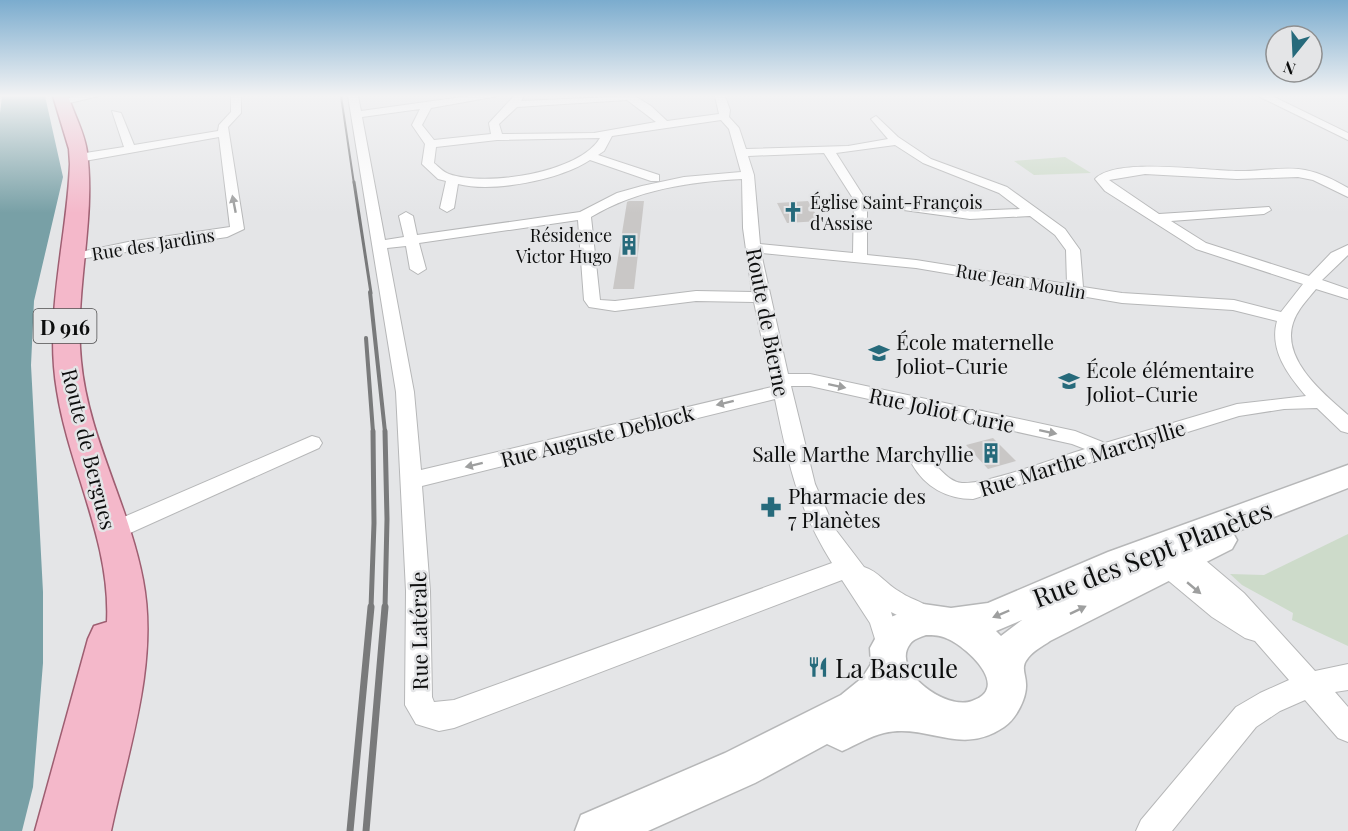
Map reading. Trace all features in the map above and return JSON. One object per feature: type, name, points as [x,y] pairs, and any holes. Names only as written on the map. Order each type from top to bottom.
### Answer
[{"type":"main road","name":"Route de Bergues","points":[[72,135],[79,158],[79,180],[65,331],[68,366],[82,434],[114,542],[126,592],[125,649],[86,831]]},
{"type":"main road","name":"Route de Bergues","points":[[60,831],[107,645],[114,601],[114,542]]},
{"type":"street","points":[[125,135],[130,147]]},
{"type":"street","points":[[79,158],[197,135]]},
{"type":"street","name":"Rue des Jardins","points":[[71,258],[143,244],[225,233],[238,228],[224,135]]},
{"type":"street","name":"Rue Latérale","points":[[360,135],[405,392],[418,591],[418,697],[422,709],[432,717],[447,716],[463,711],[850,567]]},
{"type":"street","points":[[424,135],[431,144],[427,161],[430,168],[439,175],[452,180],[491,183],[519,180],[561,169],[588,155],[605,142],[607,135],[561,138],[497,137],[431,144]]},
{"type":"street","name":"Route de Bierne","points":[[736,135],[748,175],[753,248],[761,297],[808,495],[834,545],[882,620],[889,658]]},
{"type":"street","points":[[891,135],[896,141],[935,165],[1003,190],[1060,232],[1072,246],[1075,291]]},
{"type":"street","points":[[742,153],[828,150],[896,141]]},
{"type":"street","points":[[828,150],[860,200],[860,258]]},
{"type":"street","points":[[588,155],[654,178]]},
{"type":"street","points":[[1348,193],[1318,178],[1299,173],[1229,175],[1163,171],[1101,178],[1106,186],[1155,218],[1208,248],[1348,294]]},
{"type":"street","points":[[380,245],[584,215],[603,205],[653,187],[748,175]]},
{"type":"street","points":[[447,208],[452,180]]},
{"type":"street","points":[[860,200],[970,215],[1035,212]]},
{"type":"street","points":[[1155,218],[1264,210]]},
{"type":"street","points":[[584,215],[592,298],[596,304],[615,306],[696,296],[761,297]]},
{"type":"street","points":[[406,216],[418,269]]},
{"type":"street","name":"Rue Jean Moulin","points":[[753,248],[922,265],[1142,300],[1234,305],[1287,319]]},
{"type":"street","points":[[1348,249],[1332,258],[1287,319],[1284,342],[1297,372],[1348,426]]},
{"type":"street","name":"Rue Joliot Curie","points":[[781,385],[810,380],[1075,438],[1102,451]]},
{"type":"street","name":"Rue Auguste Deblock","points":[[412,480],[781,385]]},
{"type":"street","name":"Rue Marthe Marchyllie","points":[[922,464],[941,484],[953,490],[968,491],[1245,408],[1323,402]]},
{"type":"street","points":[[114,542],[312,443]]},
{"type":"street","name":"Rue des Sept Planètes","points":[[1003,671],[1014,647],[1030,634],[1167,554],[1348,476]]},
{"type":"street","name":"Rue des Sept Planètes","points":[[940,621],[991,618],[1281,513],[1348,492]]},
{"type":"street","points":[[1167,554],[1221,609],[1268,639],[1348,728]]},
{"type":"street","name":"Route de Bierne","points":[[850,567],[889,599],[940,621]]},
{"type":"street","points":[[597,831],[740,768],[855,708],[876,691],[902,627],[940,621],[985,642],[998,658],[1005,685],[1003,698],[996,709],[986,717],[956,722],[928,713],[884,714],[809,746],[740,768]]},
{"type":"street","points":[[889,658],[901,692],[928,713]]},
{"type":"street","points":[[1152,831],[1238,725],[1270,702],[1309,685],[1348,677]]},
{"type":"green space","points":[[1065,157],[1091,173],[1034,175],[1014,161]]},
{"type":"green space","points":[[1348,534],[1348,646],[1292,620],[1293,613],[1242,585],[1230,574],[1264,575]]},
{"type":"water","points":[[0,135],[54,135],[63,177],[34,301],[31,365],[43,592],[43,663],[33,787],[22,831],[0,831]]},
{"type":"building","name":"Résidence Victor Hugo","points":[[644,201],[634,289],[613,289],[627,202]]},
{"type":"building","name":"Église Saint-François d'Assise","points":[[808,201],[820,221],[787,223],[777,203]]},
{"type":"building","name":"Salle Marthe Marchyllie","points":[[993,438],[1016,461],[988,469],[966,445]]},
{"type":"railway","points":[[347,135],[354,184]]},
{"type":"railway","points":[[354,182],[371,293]]},
{"type":"railway","points":[[370,292],[385,432]]},
{"type":"railway","points":[[366,338],[373,432]]},
{"type":"railway","points":[[371,608],[374,523],[373,431]]},
{"type":"railway","points":[[385,431],[387,519],[385,608]]},
{"type":"railway","points":[[350,831],[371,607]]},
{"type":"railway","points":[[366,831],[385,607]]},
{"type":"place","name":"Église Saint-François d'Assise","points":[[793,212]]},
{"type":"place","name":"Résidence Victor Hugo","points":[[629,245]]},
{"type":"place","name":"École maternelle Joliot-Curie","points":[[879,353]]},
{"type":"place","name":"École élémentaire Joliot-Curie","points":[[1069,381]]},
{"type":"place","name":"Salle Marthe Marchyllie","points":[[991,453]]},
{"type":"place","name":"Pharmacie des 7 Planètes","points":[[771,507]]},
{"type":"place","name":"La Bascule","points":[[818,667]]}]
